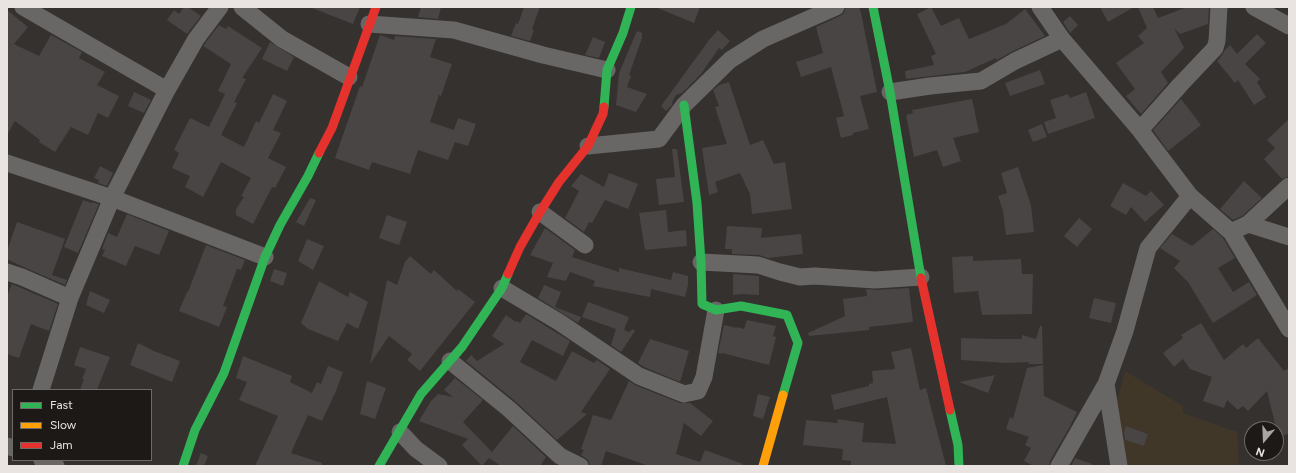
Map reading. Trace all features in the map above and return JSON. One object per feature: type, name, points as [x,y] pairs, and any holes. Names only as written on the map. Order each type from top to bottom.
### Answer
[{"type":"street","points":[[23,7],[167,90]]},
{"type":"street","points":[[41,389],[70,298],[112,198],[167,90],[196,39],[220,7]]},
{"type":"street","points":[[242,7],[282,39],[349,77]]},
{"type":"street","points":[[183,466],[195,430],[224,373],[265,257],[280,225],[308,176],[332,128],[349,77],[376,7]]},
{"type":"street","points":[[379,466],[421,394],[462,347],[502,288],[520,247],[540,212],[559,182],[588,146],[602,114],[607,70],[624,33],[631,7]]},
{"type":"street","points":[[588,146],[659,140],[684,105],[730,60],[763,39],[836,7]]},
{"type":"street","points":[[873,7],[890,92],[921,277],[958,445],[959,466]]},
{"type":"street","points":[[1040,7],[1062,39],[1140,130],[1190,196],[1231,232],[1289,329]]},
{"type":"street","points":[[1140,130],[1215,48],[1217,41],[1219,7]]},
{"type":"street","points":[[1254,7],[1289,26]]},
{"type":"street","points":[[369,24],[454,30],[543,55],[607,70]]},
{"type":"street","points":[[890,92],[981,80],[1015,61],[1062,39]]},
{"type":"street","points":[[684,105],[697,203],[702,304],[716,310],[741,306],[787,315],[798,343],[764,466]]},
{"type":"street","points":[[7,163],[112,198],[265,257]]},
{"type":"street","points":[[1231,232],[1248,224],[1289,186]]},
{"type":"street","points":[[1059,466],[1106,384],[1125,331],[1148,248],[1190,196]]},
{"type":"street","points":[[540,212],[585,245]]},
{"type":"street","points":[[1248,224],[1289,237]]},
{"type":"street","points":[[701,262],[758,265],[800,277],[816,276],[875,280],[921,277]]},
{"type":"street","points":[[7,272],[70,298]]},
{"type":"street","points":[[502,288],[559,322],[639,376],[684,394],[698,391],[704,377],[716,310]]},
{"type":"street","points":[[450,361],[509,409],[560,456],[580,466]]},
{"type":"street","points":[[1106,384],[1119,466]]},
{"type":"street","points":[[400,432],[416,449],[439,466]]},
{"type":"street","points":[[44,461],[56,466]]},
{"type":"shaded area","points":[[1125,371],[1183,406],[1183,413],[1237,432],[1239,466],[1123,466],[1115,409]],"holes":[[[1126,426],[1148,434],[1144,446],[1122,439]]]},
{"type":"building","points":[[184,7],[188,7],[201,16],[187,34],[167,20],[174,10],[179,14]]},
{"type":"building","points":[[360,7],[353,24],[312,8]]},
{"type":"building","points":[[421,7],[441,7],[438,19],[418,17]]},
{"type":"building","points":[[524,7],[540,7],[532,29],[534,30],[530,41],[511,36],[516,23],[518,24]]},
{"type":"building","points":[[655,7],[700,7],[694,23]]},
{"type":"building","points":[[846,7],[859,7],[877,92],[860,96],[869,129],[841,138],[836,118],[844,116],[831,67],[801,77],[796,62],[823,53],[816,27],[840,16],[844,13]]},
{"type":"building","points":[[931,7],[941,26],[959,18],[969,39],[1006,24],[1025,9],[1045,36],[997,60],[996,58],[965,72],[906,79],[905,71],[934,65],[931,56],[936,54],[917,14]]},
{"type":"building","points":[[1100,7],[1134,7],[1108,22]]},
{"type":"building","points":[[1138,7],[1153,7],[1158,18],[1187,7],[1209,7],[1208,24],[1180,34],[1174,28],[1184,48],[1161,72],[1168,83],[1141,114],[1126,96],[1135,89],[1116,63],[1144,43],[1138,36],[1147,28]]},
{"type":"building","points":[[7,10],[28,27],[14,44],[39,56],[51,35],[82,52],[79,58],[105,72],[97,85],[119,96],[108,118],[98,113],[88,135],[71,127],[55,152],[39,142],[40,140],[15,121],[7,135]]},
{"type":"building","points":[[1070,16],[1078,25],[1070,33],[1063,22]]},
{"type":"building","points":[[219,25],[226,29],[228,26],[262,48],[242,78],[246,79],[234,102],[237,103],[221,135],[244,147],[256,121],[259,123],[273,94],[287,101],[273,130],[281,133],[268,158],[286,167],[275,188],[272,187],[253,224],[236,215],[236,209],[244,197],[241,196],[251,178],[221,162],[203,197],[185,187],[190,176],[172,168],[179,153],[174,150],[190,118],[209,127],[225,94],[218,91],[231,64],[203,46]]},
{"type":"building","points":[[718,30],[730,41],[722,50],[719,48],[701,74],[682,93],[676,95],[672,105],[666,111],[661,106]]},
{"type":"building","points":[[637,31],[642,33],[642,38],[629,75],[631,76],[627,87],[647,94],[636,112],[616,105],[619,73]]},
{"type":"building","points":[[1257,34],[1266,43],[1245,64],[1260,79],[1257,82],[1266,97],[1254,105],[1238,80],[1235,83],[1217,61],[1230,45],[1237,54]]},
{"type":"building","points":[[380,35],[394,40],[395,36],[436,39],[430,57],[452,64],[430,122],[454,130],[458,118],[476,124],[468,146],[455,142],[448,160],[418,150],[410,174],[372,162],[369,170],[335,158],[360,86],[362,87]]},
{"type":"building","points":[[593,37],[605,42],[599,58],[585,55]]},
{"type":"building","points":[[270,42],[294,57],[287,71],[262,59]]},
{"type":"building","points":[[1040,70],[1045,84],[1010,96],[1005,83]]},
{"type":"building","points":[[729,82],[750,145],[763,140],[774,164],[785,162],[792,209],[752,214],[750,194],[740,173],[715,182],[718,192],[709,195],[702,148],[727,144],[715,107],[719,106],[713,90],[719,85]]},
{"type":"building","points":[[134,92],[151,100],[144,113],[128,106]]},
{"type":"building","points":[[1086,92],[1095,118],[1048,134],[1044,122],[1056,118],[1050,100],[1068,94],[1070,98]]},
{"type":"building","points":[[972,99],[979,132],[953,138],[961,161],[943,167],[937,150],[914,157],[906,115],[913,113],[912,110]]},
{"type":"building","points":[[1181,99],[1201,125],[1168,151],[1153,130]]},
{"type":"building","points":[[1289,119],[1289,176],[1282,179],[1264,159],[1275,148],[1267,140]]},
{"type":"building","points":[[1042,124],[1047,137],[1033,142],[1028,130]]},
{"type":"building","points":[[672,149],[677,149],[684,202],[659,205],[656,179],[675,177]]},
{"type":"building","points":[[100,166],[113,173],[107,186],[98,183],[99,180],[94,178]]},
{"type":"building","points":[[1018,167],[1031,205],[1034,232],[1006,235],[1003,211],[998,196],[1007,193],[1001,173]]},
{"type":"building","points":[[609,173],[638,184],[628,209],[605,200],[592,223],[589,222],[584,232],[565,218],[579,191],[571,186],[581,174],[604,187]]},
{"type":"building","points":[[1244,181],[1262,198],[1242,216],[1233,220],[1220,209]]},
{"type":"building","points":[[1123,183],[1146,196],[1151,191],[1164,205],[1145,222],[1131,207],[1126,215],[1110,206]]},
{"type":"building","points":[[310,198],[316,200],[304,226],[296,222]]},
{"type":"building","points":[[83,200],[99,204],[78,253],[64,247]]},
{"type":"building","points":[[666,210],[668,232],[686,230],[687,246],[645,250],[639,213]]},
{"type":"building","points":[[127,214],[169,231],[159,255],[135,246],[126,266],[102,256],[105,250],[102,249],[108,233],[117,237]]},
{"type":"building","points":[[387,215],[407,222],[399,245],[379,238]]},
{"type":"building","points":[[1079,218],[1092,229],[1077,247],[1064,236]]},
{"type":"building","points":[[17,222],[65,239],[52,275],[67,280],[65,285],[7,259],[7,251]]},
{"type":"building","points":[[727,226],[762,228],[761,238],[801,234],[803,254],[768,258],[759,255],[732,254],[732,249],[725,249]]},
{"type":"building","points":[[545,228],[575,250],[572,257],[619,272],[619,268],[671,280],[673,272],[688,276],[688,285],[685,297],[651,289],[650,297],[593,286],[595,281],[570,272],[566,281],[547,277],[553,263],[530,255]]},
{"type":"building","points":[[1213,229],[1223,238],[1235,258],[1218,268],[1233,292],[1249,282],[1257,295],[1213,323],[1188,282],[1174,268],[1180,261],[1160,248],[1172,234],[1192,246]]},
{"type":"building","points":[[307,239],[324,246],[313,270],[298,261]]},
{"type":"building","points":[[206,245],[245,260],[241,270],[237,269],[223,306],[227,307],[219,327],[179,311]]},
{"type":"building","points":[[410,256],[431,274],[434,270],[457,291],[458,289],[475,302],[420,371],[407,360],[412,354],[389,336],[370,364],[387,280],[397,285],[405,262]]},
{"type":"building","points":[[973,256],[973,261],[1021,259],[1022,274],[1033,274],[1032,314],[982,315],[978,291],[954,293],[952,257]]},
{"type":"building","points":[[274,269],[287,273],[283,286],[270,281]]},
{"type":"building","points":[[733,274],[759,276],[759,295],[733,295]]},
{"type":"building","points":[[319,281],[348,297],[350,292],[368,302],[358,329],[347,323],[338,341],[308,329],[301,323]]},
{"type":"building","points":[[12,284],[58,304],[49,331],[31,324],[19,358],[7,354],[7,296]]},
{"type":"building","points":[[544,285],[561,292],[555,307],[581,317],[578,323],[538,298]]},
{"type":"building","points":[[909,288],[913,322],[869,327],[869,330],[809,336],[808,333],[845,316],[843,299],[867,296],[866,289],[876,290]]},
{"type":"building","points":[[90,291],[110,300],[104,313],[86,305]]},
{"type":"building","points":[[1094,298],[1116,303],[1111,323],[1089,318]]},
{"type":"building","points":[[588,302],[629,317],[624,330],[629,332],[633,329],[635,331],[621,352],[611,345],[616,329],[582,317]]},
{"type":"building","points":[[526,314],[570,341],[563,356],[532,340],[520,362],[556,381],[572,351],[594,363],[597,360],[610,369],[581,412],[587,414],[557,440],[515,401],[466,361],[471,355],[477,361],[504,344],[492,336],[506,315],[520,323]]},
{"type":"building","points":[[747,320],[776,326],[773,336],[776,337],[769,365],[718,353],[724,325],[744,329]]},
{"type":"building","points":[[1201,323],[1224,360],[1243,344],[1246,348],[1258,338],[1284,371],[1289,368],[1289,434],[1284,435],[1284,421],[1274,421],[1267,391],[1248,411],[1243,406],[1238,410],[1227,400],[1224,408],[1203,401],[1212,377],[1190,369],[1183,359],[1174,367],[1163,353],[1183,338],[1181,335]]},
{"type":"building","points":[[1040,326],[1042,326],[1043,364],[1028,364],[1029,362],[1006,363],[961,360],[961,338],[1022,339],[1022,335],[1036,339]]},
{"type":"building","points":[[650,339],[689,351],[680,382],[638,363]]},
{"type":"building","points":[[138,343],[180,361],[172,382],[130,365]]},
{"type":"building","points":[[80,347],[110,357],[97,389],[80,389],[86,369],[74,365]]},
{"type":"building","points":[[911,348],[920,390],[926,388],[946,466],[851,466],[851,461],[842,460],[843,449],[803,445],[806,420],[838,423],[837,419],[864,423],[862,442],[896,444],[887,397],[834,410],[831,395],[869,386],[869,384],[873,383],[872,371],[895,369],[891,352]]},
{"type":"building","points":[[243,356],[292,376],[290,382],[312,393],[317,382],[321,384],[328,366],[343,372],[322,421],[308,415],[291,453],[322,463],[322,466],[255,466],[278,416],[239,400],[247,382],[236,378]]},
{"type":"building","points":[[1043,365],[1044,396],[1077,412],[1050,461],[1049,466],[1034,466],[1024,461],[1031,448],[1025,445],[1029,437],[1006,429],[1010,417],[1013,419],[1027,368]]},
{"type":"building","points":[[995,375],[988,393],[959,382]]},
{"type":"building","points":[[455,378],[483,400],[463,422],[492,452],[513,426],[546,457],[540,466],[501,466],[489,458],[482,466],[462,445],[468,439],[419,421],[431,401],[438,394],[453,397],[444,390]]},
{"type":"building","points":[[367,381],[386,388],[375,419],[360,414]]},
{"type":"building","points":[[629,381],[635,385],[680,403],[690,403],[713,421],[701,436],[684,423],[676,454],[700,462],[705,450],[743,464],[743,466],[649,466],[606,451],[601,466],[590,466],[588,460],[581,455],[584,450],[581,449],[593,415],[611,420]]},
{"type":"building","points":[[758,394],[770,397],[763,419],[753,416]]},
{"type":"building","points":[[1126,426],[1148,434],[1144,446],[1125,440],[1124,432]]},
{"type":"building","points":[[201,453],[208,456],[204,466],[196,466]]},
{"type":"building","points":[[1075,458],[1092,464],[1092,466],[1071,466]]},
{"type":"traffic: fast","points":[[604,107],[607,70],[623,33],[631,7]]},
{"type":"traffic: fast","points":[[873,7],[890,92],[921,278]]},
{"type":"traffic: fast","points":[[684,105],[697,203],[702,304],[716,310],[741,306],[787,315],[798,343],[783,395]]},
{"type":"traffic: fast","points":[[183,466],[195,430],[224,373],[265,257],[280,225],[308,176],[319,153]]},
{"type":"traffic: fast","points":[[379,466],[421,394],[462,347],[502,288],[508,274]]},
{"type":"traffic: fast","points":[[950,410],[958,445],[959,466]]},
{"type":"traffic: slow","points":[[763,466],[783,395]]},
{"type":"traffic: jam","points":[[319,153],[332,128],[376,7]]},
{"type":"traffic: jam","points":[[508,274],[520,247],[540,212],[559,182],[588,146],[603,114],[604,107]]},
{"type":"traffic: jam","points":[[921,278],[950,410]]}]
